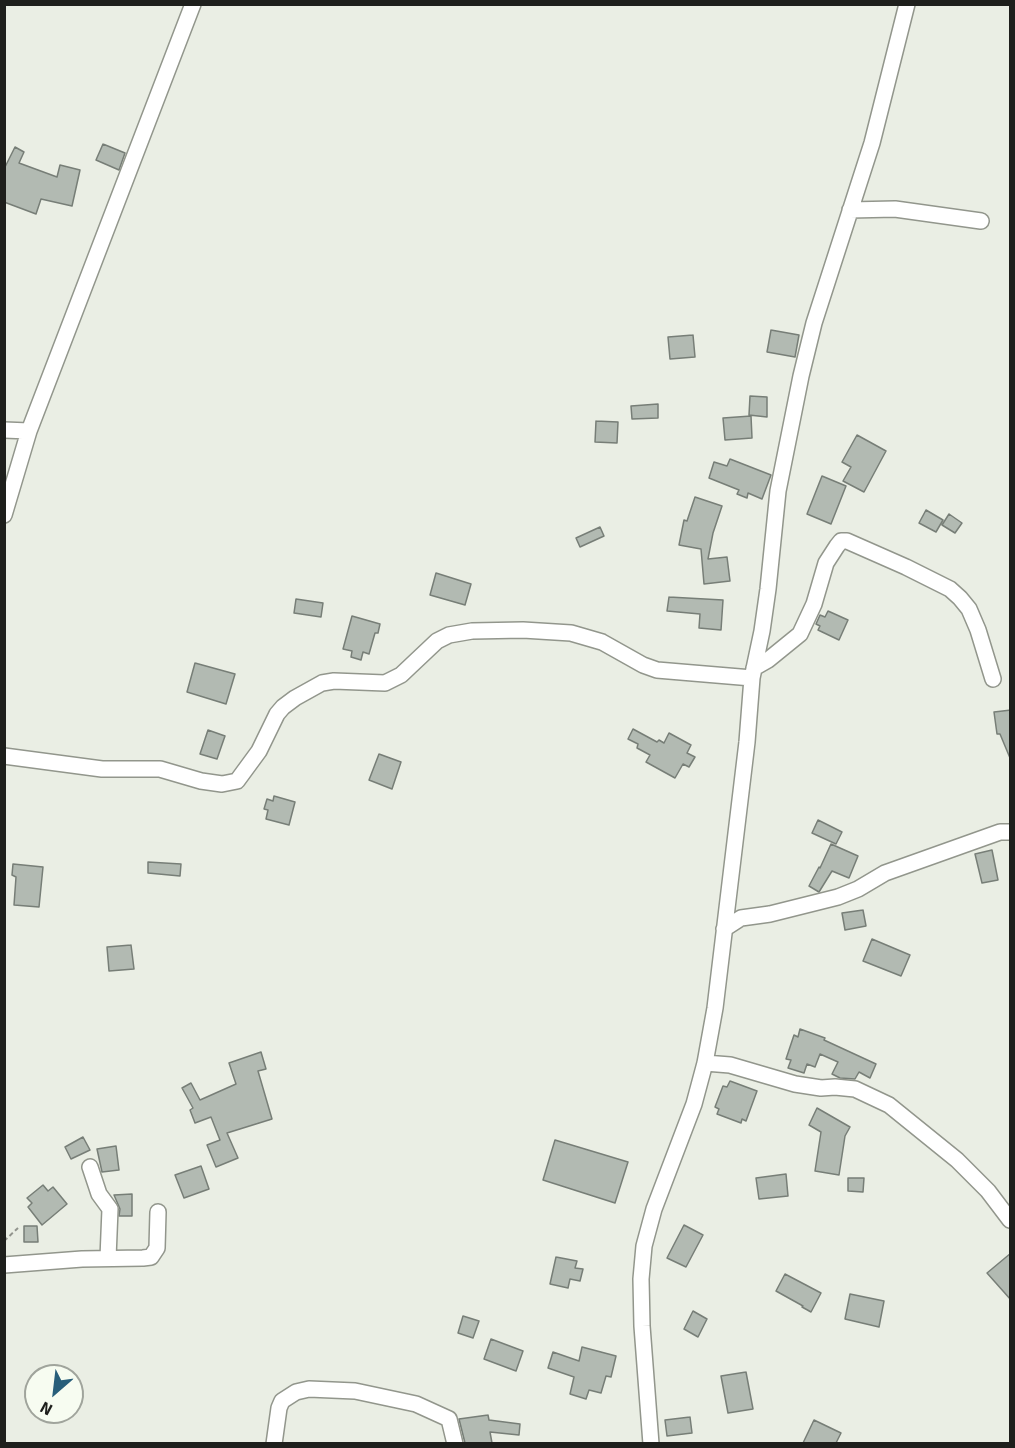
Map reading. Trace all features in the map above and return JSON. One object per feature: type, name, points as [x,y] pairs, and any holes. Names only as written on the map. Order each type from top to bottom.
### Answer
[{"type":"street","points":[[4,515],[29,431],[194,4]]},
{"type":"street","points":[[651,1443],[642,1326],[641,1279],[644,1246],[654,1209],[694,1104],[705,1064],[715,1008],[747,742],[753,673],[768,589],[778,491],[801,376],[817,312],[872,143],[907,4]]},
{"type":"street","points":[[850,210],[895,209],[981,221]]},
{"type":"street","points":[[4,430],[29,431]]},
{"type":"street","points":[[4,756],[102,769],[160,769],[201,781],[222,784],[237,781],[259,751],[277,714],[295,698],[322,683],[334,681],[385,683],[401,675],[437,641],[449,635],[472,631],[523,630],[571,633],[602,642],[643,665],[657,670],[753,673],[800,634],[814,604],[826,563],[841,541],[847,541],[941,585],[960,598],[969,609],[978,630],[993,679]]},
{"type":"street","points":[[724,929],[741,918],[770,914],[838,897],[858,889],[885,873],[1000,832],[1011,832]]},
{"type":"street","points":[[726,910],[741,918]]},
{"type":"street","points":[[705,1064],[730,1065],[795,1084],[821,1088],[835,1086],[855,1089],[889,1105],[957,1160],[1011,1220]]},
{"type":"street","points":[[90,1167],[99,1194],[110,1209],[108,1258]]},
{"type":"street","points":[[4,1265],[152,1257],[157,1248],[159,1212]]},
{"type":"street","points":[[274,1443],[282,1401],[296,1392],[309,1389],[356,1391],[416,1404],[449,1419],[454,1443]]},
{"type":"path","points":[[4,1241],[18,1228]]},
{"type":"building","points":[[103,144],[125,153],[119,170],[96,160]]},
{"type":"building","points":[[15,147],[24,152],[19,163],[57,177],[60,165],[80,170],[72,206],[41,199],[36,214],[4,202],[4,169]]},
{"type":"building","points":[[771,330],[799,335],[795,357],[767,352]]},
{"type":"building","points":[[693,335],[695,357],[670,359],[668,337]]},
{"type":"building","points":[[750,396],[767,397],[767,417],[749,415]]},
{"type":"building","points":[[658,404],[658,418],[632,419],[631,406]]},
{"type":"building","points":[[751,416],[752,438],[725,440],[723,418]]},
{"type":"building","points":[[596,421],[618,422],[617,443],[595,442]]},
{"type":"building","points":[[857,435],[886,451],[864,492],[843,481],[851,467],[842,462]]},
{"type":"building","points":[[730,459],[771,475],[762,499],[748,493],[747,498],[737,494],[739,490],[709,478],[714,462],[727,466]]},
{"type":"building","points":[[822,476],[846,486],[831,524],[807,514]]},
{"type":"building","points":[[695,497],[722,506],[713,533],[708,559],[727,557],[730,581],[704,584],[701,549],[679,545],[684,520],[687,521]]},
{"type":"building","points":[[926,510],[943,520],[936,532],[919,523]]},
{"type":"building","points":[[949,514],[962,523],[955,533],[942,525]]},
{"type":"building","points":[[600,527],[604,536],[580,547],[576,538]]},
{"type":"building","points":[[436,573],[471,584],[465,605],[430,595]]},
{"type":"building","points":[[669,597],[723,600],[721,630],[699,628],[700,614],[667,611]]},
{"type":"building","points":[[296,599],[323,603],[321,617],[294,613]]},
{"type":"building","points":[[828,611],[848,620],[839,640],[818,630],[820,626],[816,624],[820,615],[825,617]]},
{"type":"building","points":[[352,616],[380,624],[369,654],[363,652],[361,660],[351,657],[352,651],[343,649]]},
{"type":"building","points":[[195,663],[235,674],[226,704],[187,692]]},
{"type":"building","points":[[1011,710],[1010,758],[1000,734],[997,734],[994,712]]},
{"type":"building","points":[[633,729],[657,742],[659,740],[664,743],[669,733],[691,745],[687,753],[695,757],[689,767],[683,764],[675,778],[646,762],[650,755],[637,748],[638,744],[628,739]]},
{"type":"building","points":[[208,730],[225,736],[217,759],[200,754]]},
{"type":"building","points":[[379,754],[401,762],[392,789],[369,780]]},
{"type":"building","points":[[274,796],[295,802],[289,825],[266,819],[268,810],[264,809],[267,799],[273,801]]},
{"type":"building","points":[[818,820],[842,832],[836,844],[812,833]]},
{"type":"building","points":[[831,844],[858,856],[849,878],[832,871],[819,892],[809,886]]},
{"type":"building","points":[[992,850],[998,880],[982,883],[975,854]]},
{"type":"building","points":[[148,862],[181,864],[180,876],[148,873]]},
{"type":"building","points":[[13,864],[43,867],[39,907],[14,905],[16,877],[12,875]]},
{"type":"building","points":[[863,910],[866,926],[845,930],[842,913]]},
{"type":"building","points":[[872,939],[910,955],[901,976],[863,961]]},
{"type":"building","points":[[131,945],[134,969],[109,971],[107,947]]},
{"type":"building","points":[[800,1029],[825,1038],[824,1040],[876,1064],[870,1078],[859,1072],[855,1079],[840,1078],[832,1074],[838,1062],[820,1054],[815,1067],[807,1064],[804,1073],[788,1068],[791,1060],[786,1059],[794,1035],[798,1037]]},
{"type":"building","points":[[261,1052],[266,1069],[258,1071],[272,1119],[227,1133],[238,1158],[216,1167],[207,1145],[220,1140],[211,1117],[195,1123],[190,1110],[193,1108],[182,1088],[191,1083],[200,1100],[236,1084],[229,1063]]},
{"type":"building","points":[[730,1081],[757,1091],[746,1121],[742,1119],[741,1123],[717,1114],[719,1109],[715,1107],[723,1086],[727,1087]]},
{"type":"building","points":[[817,1108],[850,1127],[845,1136],[839,1175],[815,1171],[821,1132],[809,1125]]},
{"type":"building","points":[[83,1137],[90,1150],[71,1159],[65,1147]]},
{"type":"building","points":[[555,1140],[628,1162],[615,1203],[543,1180]]},
{"type":"building","points":[[116,1146],[119,1170],[102,1172],[97,1149]]},
{"type":"building","points":[[201,1166],[209,1189],[184,1198],[175,1175]]},
{"type":"building","points":[[786,1174],[788,1196],[759,1199],[756,1178]]},
{"type":"building","points":[[848,1178],[864,1178],[863,1192],[848,1191]]},
{"type":"building","points":[[43,1185],[48,1191],[53,1187],[67,1204],[42,1225],[28,1207],[32,1203],[27,1198]]},
{"type":"building","points":[[132,1194],[132,1216],[119,1216],[120,1209],[114,1195]]},
{"type":"building","points":[[684,1225],[703,1235],[686,1267],[667,1258]]},
{"type":"building","points":[[24,1226],[37,1226],[38,1242],[24,1242]]},
{"type":"building","points":[[1011,1253],[1011,1300],[987,1273]]},
{"type":"building","points":[[556,1257],[577,1261],[575,1268],[583,1269],[580,1281],[570,1279],[568,1288],[550,1284]]},
{"type":"building","points":[[785,1274],[821,1293],[811,1312],[776,1291]]},
{"type":"building","points":[[850,1294],[884,1301],[879,1327],[845,1319]]},
{"type":"building","points":[[693,1311],[707,1319],[698,1337],[684,1329]]},
{"type":"building","points":[[463,1316],[479,1321],[473,1338],[458,1333]]},
{"type":"building","points":[[491,1339],[523,1351],[516,1371],[484,1359]]},
{"type":"building","points":[[582,1347],[616,1356],[611,1377],[606,1376],[601,1393],[589,1390],[586,1399],[570,1394],[574,1377],[548,1368],[553,1352],[579,1361]]},
{"type":"building","points":[[746,1372],[753,1409],[728,1413],[721,1376]]},
{"type":"building","points":[[488,1415],[489,1420],[520,1424],[519,1435],[490,1432],[492,1443],[465,1443],[459,1419]]},
{"type":"building","points":[[690,1417],[692,1433],[667,1436],[665,1420]]},
{"type":"building","points":[[814,1420],[841,1433],[836,1443],[803,1443]]}]
